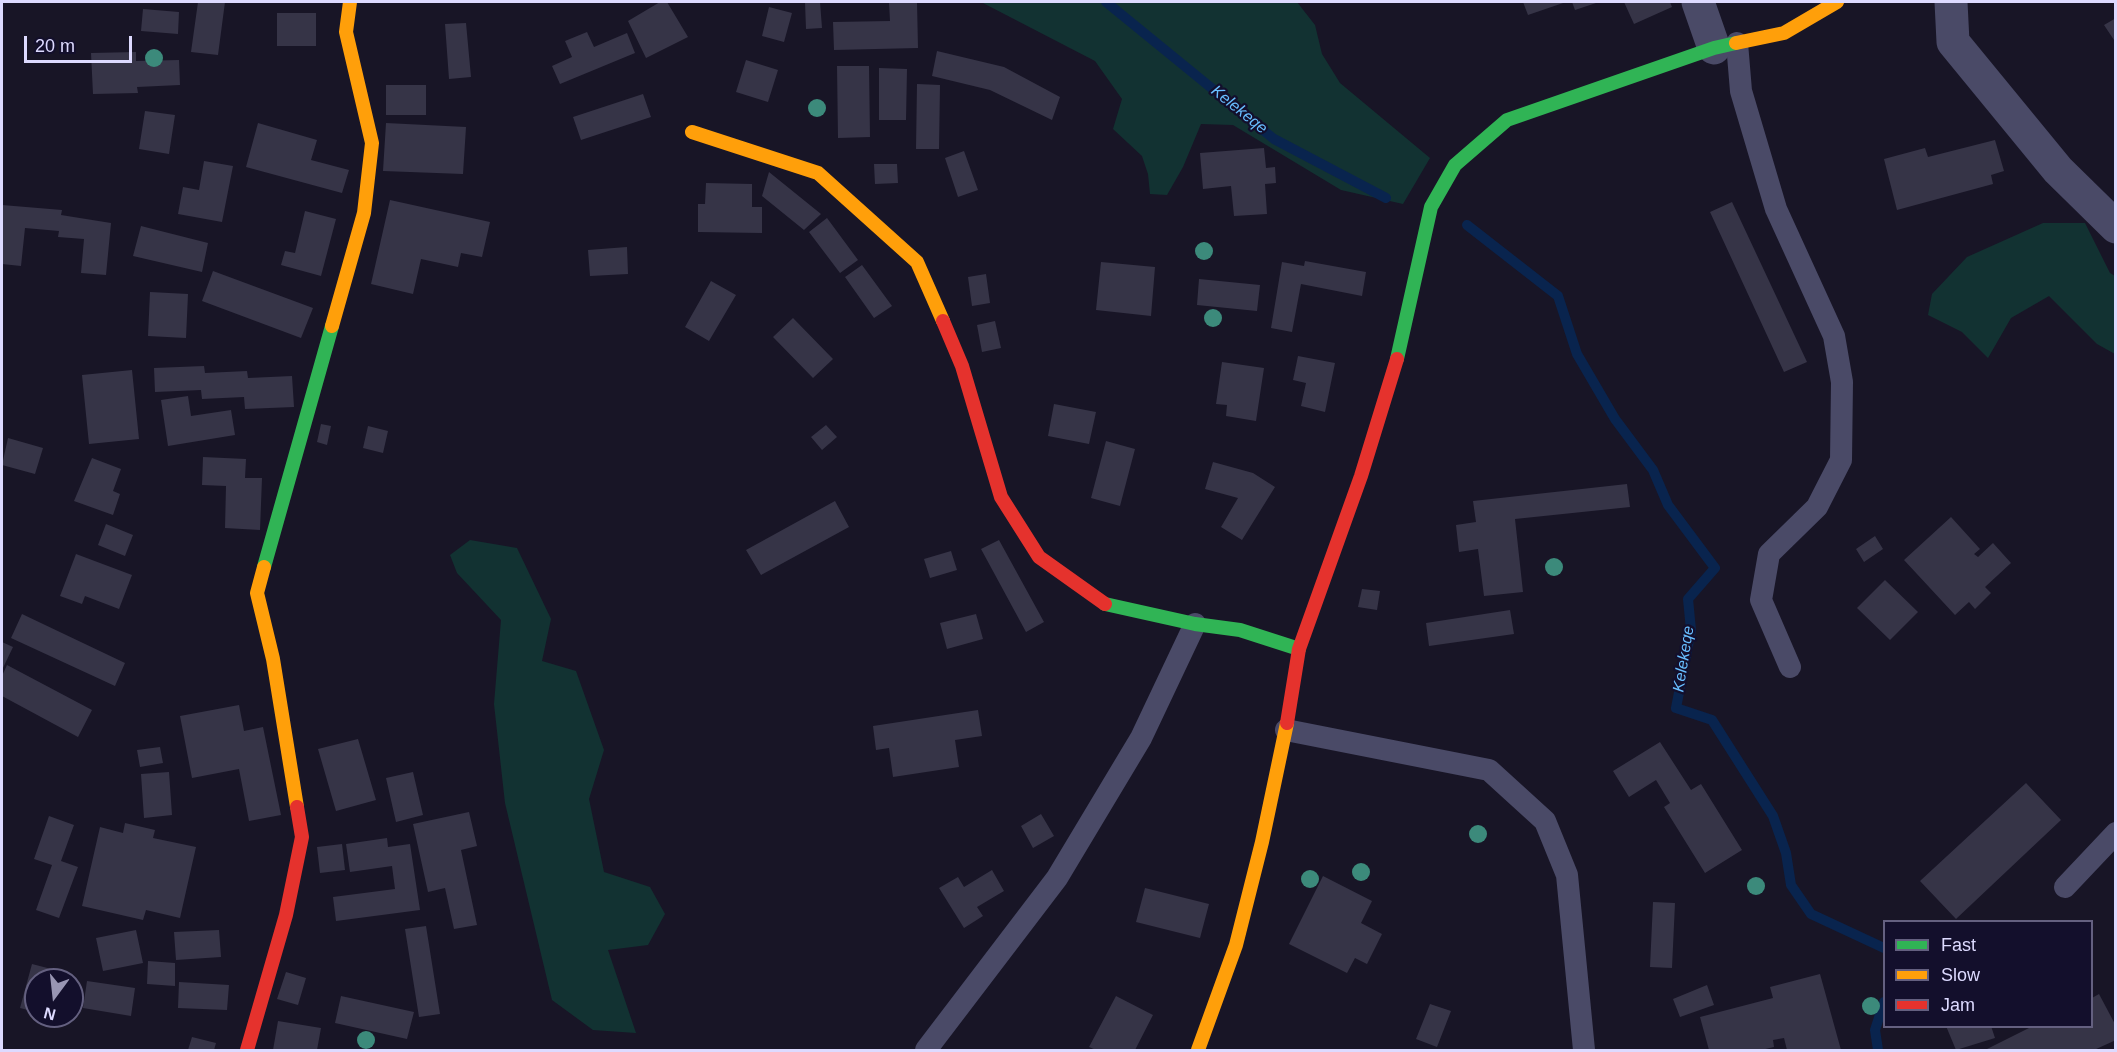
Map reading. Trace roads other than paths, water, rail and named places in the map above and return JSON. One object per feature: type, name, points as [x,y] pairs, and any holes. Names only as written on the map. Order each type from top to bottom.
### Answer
[{"type":"street","points":[[247,1050],[286,915],[302,837],[273,659],[257,593],[364,213],[372,143],[346,32],[350,2]]},
{"type":"street","points":[[1698,2],[1725,45]]},
{"type":"street","points":[[1198,1050],[1236,945],[1262,842],[1286,730],[1299,649],[1361,476],[1395,364],[1431,207],[1455,165],[1507,120],[1725,45],[1784,33],[1837,2]]},
{"type":"street","points":[[1952,2],[1953,42],[2058,170],[2115,227]]},
{"type":"street","points":[[692,132],[818,173],[917,262],[962,366],[1001,497],[1039,557],[1100,603],[1196,624],[1240,630],[1299,649]]},
{"type":"lane","points":[[1725,45],[1742,91],[1776,209],[1834,336],[1842,382],[1841,460],[1817,507],[1769,554],[1761,600],[1790,667]]},
{"type":"lane","points":[[926,1050],[1057,878],[1141,738],[1196,624]]},
{"type":"lane","points":[[1286,730],[1489,770],[1545,821],[1567,875],[1584,1050]]},
{"type":"lane","points":[[2065,887],[2115,833]]},
{"type":"waterway","name":"Kelekeqe","points":[[1106,2],[1274,139],[1386,198]]},
{"type":"waterway","name":"Kelekeqe","points":[[1467,225],[1558,296],[1577,354],[1615,419],[1653,470],[1668,505],[1715,568],[1688,599],[1691,630],[1676,708],[1712,720],[1773,816],[1786,853],[1791,885],[1811,914],[1883,948]]},
{"type":"waterway","name":"Kelekeqe","points":[[1878,1050],[1875,1030],[1883,1005]]}]
